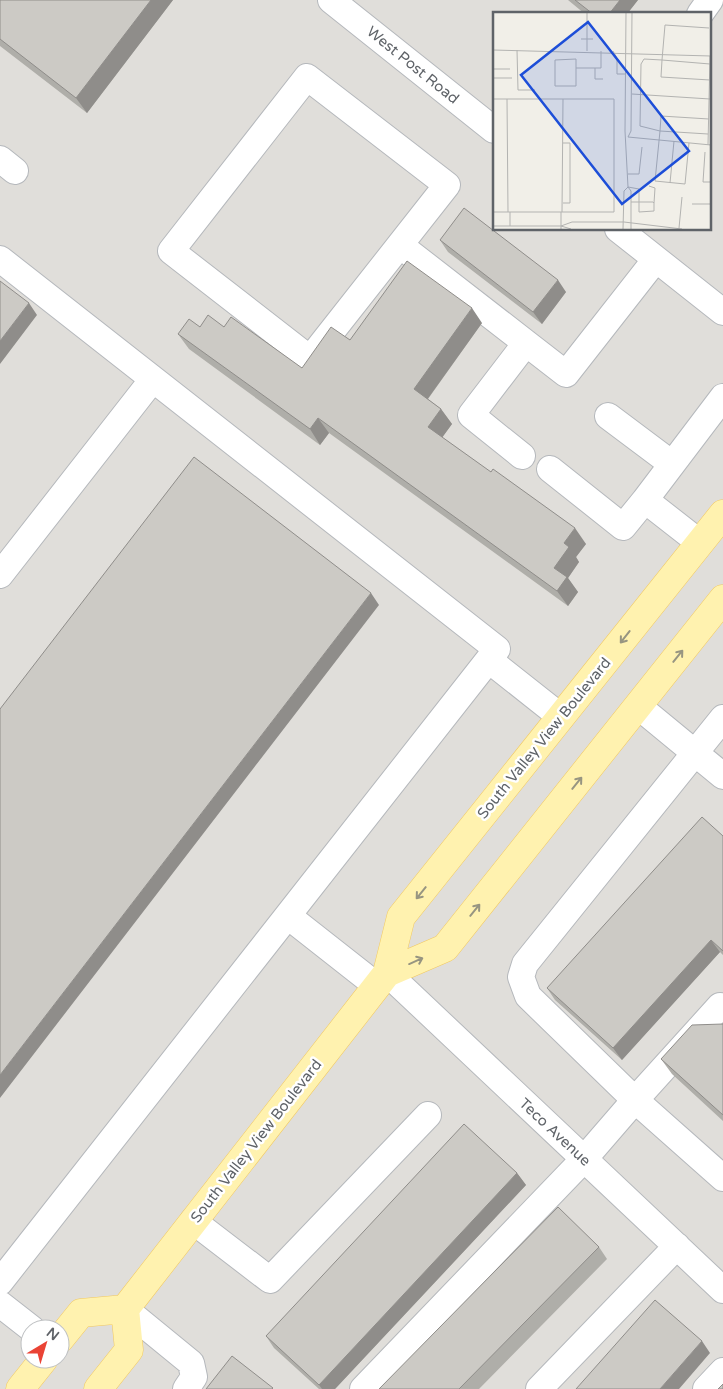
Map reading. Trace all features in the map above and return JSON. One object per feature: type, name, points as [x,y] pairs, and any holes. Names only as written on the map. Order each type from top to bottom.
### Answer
[{"type":"main road","name":"South Valley View Boulevard","points":[[125,1309],[382,980],[401,917],[723,514]]},
{"type":"main road","name":"South Valley View Boulevard","points":[[382,980],[445,948],[723,599]]},
{"type":"main road","points":[[70,1327],[81,1313],[125,1309],[129,1350],[98,1389]]},
{"type":"main road","points":[[20,1389],[36,1369]]},
{"type":"street","name":"West Post Road","points":[[331,0],[493,129]]},
{"type":"street","points":[[701,12],[710,0]]},
{"type":"street","points":[[307,77],[448,185],[401,246],[310,359],[171,251],[307,77]]},
{"type":"street","points":[[619,230],[723,312]]},
{"type":"street","points":[[401,246],[566,374],[656,259]]},
{"type":"street","points":[[0,260],[497,649],[0,1282]]},
{"type":"street","points":[[522,456],[471,415],[526,343]]},
{"type":"street","points":[[0,576],[153,379]]},
{"type":"street","points":[[550,469],[623,527],[723,397]]},
{"type":"street","points":[[608,416],[672,464]]},
{"type":"street","points":[[645,500],[700,543]]},
{"type":"street","points":[[489,660],[561,717]]},
{"type":"street","points":[[638,706],[696,751],[723,776]]},
{"type":"street","points":[[723,718],[525,964],[521,977],[528,996],[635,1100],[723,1178]]},
{"type":"street","name":"Teco Avenue","points":[[288,916],[382,980],[584,1158],[723,1290]]},
{"type":"street","points":[[364,1389],[584,1158],[720,1006],[723,1009]]},
{"type":"street","points":[[193,1221],[270,1280],[428,1115]]},
{"type":"street","points":[[539,1389],[676,1246]]},
{"type":"street","points":[[0,1304],[20,1320]]},
{"type":"street","points":[[125,1309],[191,1363],[190,1383],[222,1372]]},
{"type":"street","points":[[706,1389],[723,1371]]},
{"type":"shaded area","points":[[0,0],[723,0],[723,1389],[0,1389]]},
{"type":"building","points":[[0,0],[151,0],[76,98],[0,39]]},
{"type":"building","points":[[575,0],[620,0],[611,12],[590,12]]},
{"type":"building","points":[[464,208],[558,280],[533,312],[440,240]]},
{"type":"building","points":[[407,261],[472,308],[414,389],[441,409],[428,427],[491,472],[493,469],[575,528],[564,543],[569,547],[554,568],[567,577],[557,591],[318,418],[310,429],[178,334],[189,319],[200,327],[208,315],[224,327],[231,317],[302,368],[331,327],[350,340]]},
{"type":"building","points":[[0,281],[29,303],[0,341]]},
{"type":"building","points":[[194,457],[371,593],[0,1075],[0,709]]},
{"type":"building","points":[[702,817],[723,836],[723,951],[711,940],[613,1048],[547,988]]},
{"type":"building","points":[[723,1024],[723,1115],[661,1059],[692,1025]]},
{"type":"building","points":[[464,1124],[517,1173],[319,1385],[266,1336]]},
{"type":"building","points":[[558,1207],[599,1247],[459,1389],[379,1389]]},
{"type":"building","points":[[655,1300],[702,1341],[660,1389],[576,1389]]},
{"type":"building","points":[[232,1356],[273,1388],[206,1389]]}]
